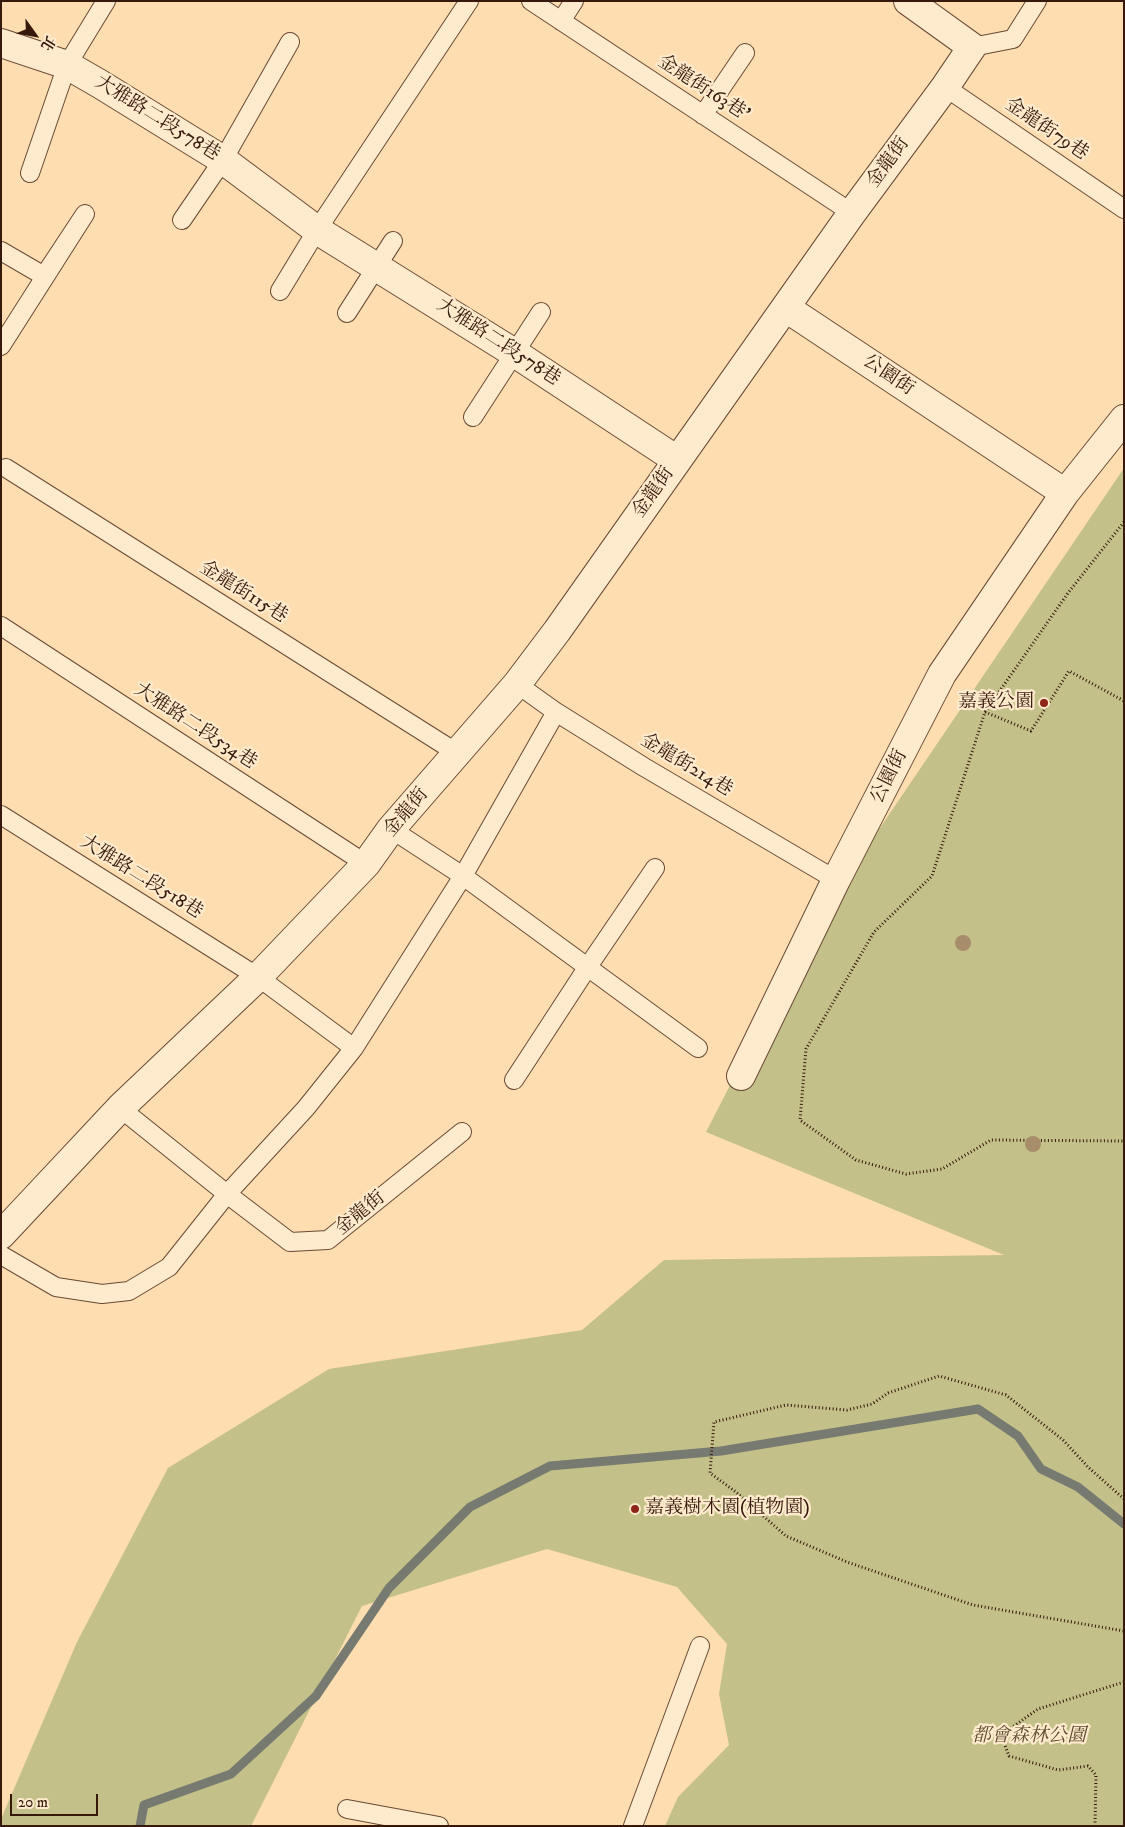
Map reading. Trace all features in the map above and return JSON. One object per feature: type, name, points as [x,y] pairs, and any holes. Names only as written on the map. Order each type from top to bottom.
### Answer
[{"type":"street","points":[[908,1],[972,47]]},
{"type":"street","name":"大雅路二段578巷","points":[[1,43],[68,64],[223,160],[317,230],[516,354],[677,460]]},
{"type":"street","name":"金龍街","points":[[1,1235],[120,1108],[258,978],[366,864],[391,829],[517,684],[557,631],[852,212],[945,87],[972,47]]},
{"type":"street","name":"公園街","points":[[786,308],[1065,493]]},
{"type":"street","name":"公園街","points":[[740,1076],[836,880],[942,674],[1065,493],[1124,419]]},
{"type":"lane","points":[[30,173],[68,64],[106,1]]},
{"type":"lane","points":[[280,291],[317,230],[468,1]]},
{"type":"lane","name":"金龍街163巷'","points":[[532,1],[852,212]]},
{"type":"lane","points":[[561,20],[574,1]]},
{"type":"lane","points":[[972,47],[1013,39],[1037,1]]},
{"type":"lane","points":[[182,220],[223,160],[290,42]]},
{"type":"lane","points":[[703,115],[745,54]]},
{"type":"lane","name":"金龍街79巷","points":[[945,87],[1124,209]]},
{"type":"lane","points":[[1,251],[44,276],[85,214],[1,346]]},
{"type":"lane","points":[[347,313],[393,241]]},
{"type":"lane","points":[[473,417],[516,354],[541,312]]},
{"type":"lane","name":"金龍街115巷","points":[[6,468],[456,753]]},
{"type":"lane","name":"大雅路二段534巷","points":[[1,626],[366,864]]},
{"type":"lane","name":"金龍街214巷","points":[[517,684],[556,712],[644,767],[836,880]]},
{"type":"lane","points":[[1,1256],[56,1287],[102,1294],[129,1291],[169,1267],[227,1194],[306,1108],[354,1048],[463,876],[556,712]]},
{"type":"lane","name":"大雅路二段518巷","points":[[1,815],[258,978]]},
{"type":"lane","points":[[391,829],[463,876],[698,1048]]},
{"type":"lane","points":[[514,1080],[655,868]]},
{"type":"lane","points":[[258,978],[354,1048]]},
{"type":"lane","name":"金龍街","points":[[120,1108],[290,1242],[328,1240],[462,1132]]},
{"type":"lane","points":[[633,1826],[700,1646]]},
{"type":"lane","points":[[347,1808],[439,1826]]},
{"type":"path","points":[[1124,522],[1068,593],[985,712],[932,876],[874,932],[806,1049],[800,1120],[856,1160],[906,1174],[942,1169],[991,1140],[1124,1141]]},
{"type":"path","points":[[985,712],[1031,731],[1069,672],[1124,701]]},
{"type":"path","points":[[1124,1499],[1088,1467],[1063,1440],[1006,1395],[938,1376],[888,1393],[872,1404],[847,1410],[786,1405],[714,1422],[710,1473],[736,1492],[786,1536],[847,1562],[973,1605],[1124,1631]]},
{"type":"path","points":[[1095,1826],[1096,1775],[1088,1766],[1058,1770],[1008,1756],[1001,1735],[1038,1709],[1124,1682]]},
{"type":"green space","name":"都會森林公園","points":[[1124,468],[1124,1826],[665,1826],[678,1797],[729,1745],[719,1694],[727,1644],[677,1587],[547,1549],[362,1606],[251,1826],[1,1826],[1,1819],[77,1642],[168,1468],[329,1369],[582,1330],[664,1260],[1004,1255],[706,1132],[806,937]]},
{"type":"waterway","points":[[140,1826],[144,1805],[231,1774],[316,1696],[389,1588],[470,1507],[550,1466],[721,1451],[978,1409],[1018,1436],[1041,1469],[1078,1487],[1124,1524]]},
{"type":"place","name":"嘉義公園","points":[[1044,703]]},
{"type":"place","name":"嘉義樹木園(植物園)","points":[[635,1509]]}]
